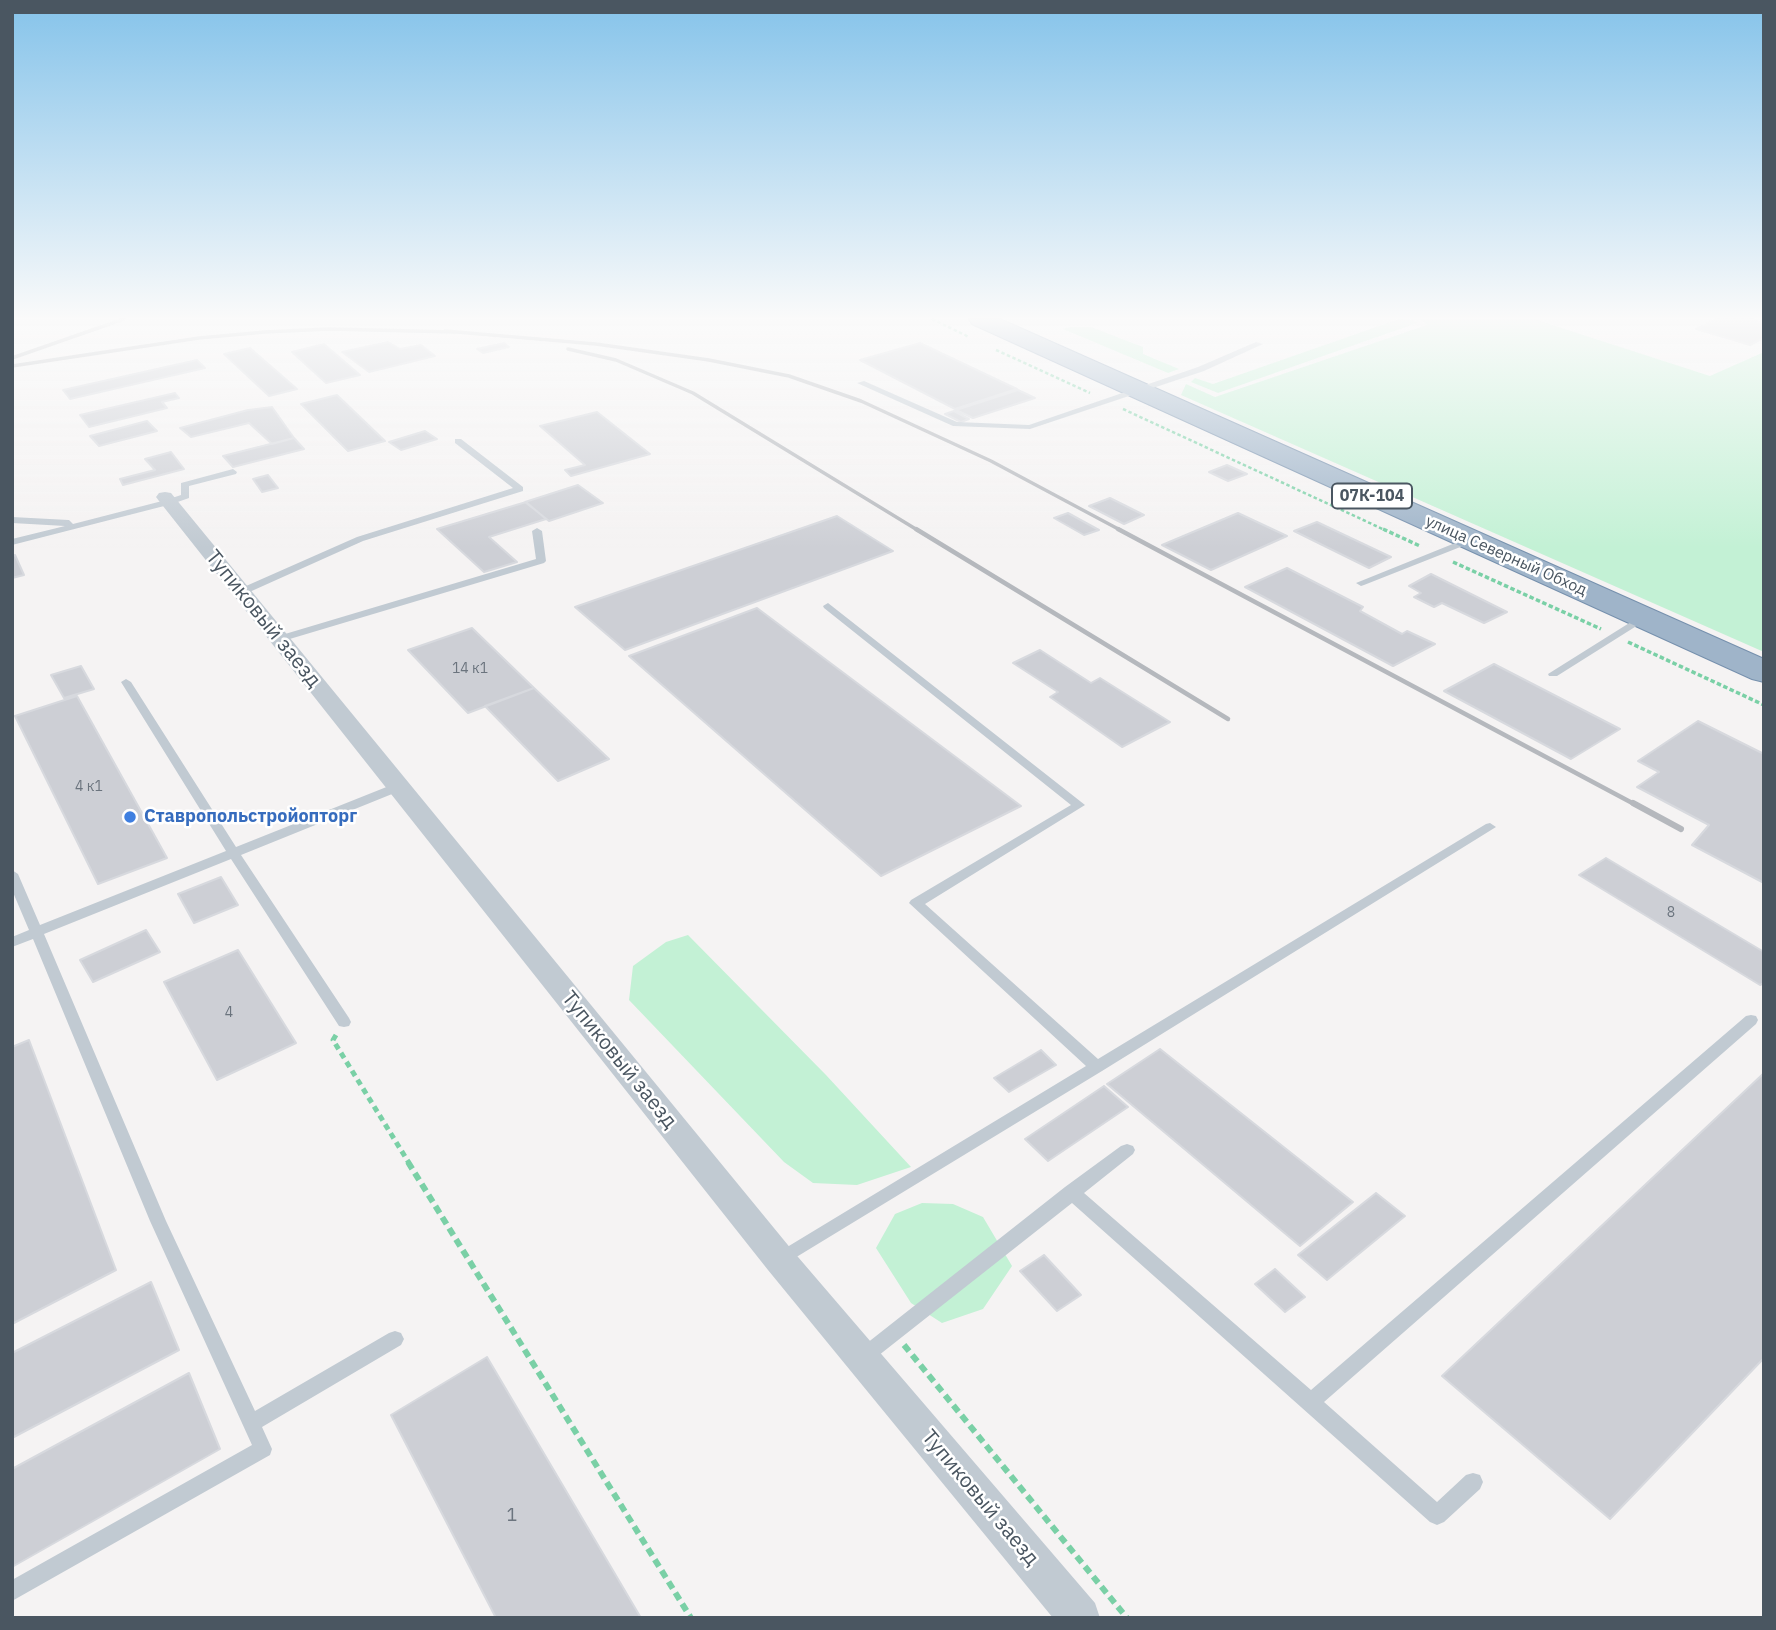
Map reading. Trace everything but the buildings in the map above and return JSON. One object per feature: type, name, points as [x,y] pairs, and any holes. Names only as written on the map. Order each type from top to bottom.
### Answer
[{"type":"highway","name":"улица Северный Обход","points":[[1149,395],[1764,672]]},
{"type":"street","name":"Тупиковый заезд","points":[[167,500],[780,1260],[1080,1618]]},
{"type":"lane","points":[[888,395],[956,424],[1030,428],[1123,395]]},
{"type":"lane","points":[[241,592],[360,539],[520,489],[458,441]]},
{"type":"lane","points":[[12,542],[186,496],[184,485],[233,471]]},
{"type":"lane","points":[[12,520],[84,524]]},
{"type":"lane","points":[[279,639],[541,561],[537,531]]},
{"type":"lane","points":[[1362,583],[1470,540]]},
{"type":"lane","points":[[828,606],[1079,805],[916,903],[1097,1067]]},
{"type":"lane","points":[[1553,674],[1642,618]]},
{"type":"lane","points":[[126,682],[233,853],[344,1022]]},
{"type":"lane","points":[[12,942],[398,786]]},
{"type":"lane","points":[[780,1260],[1490,827]]},
{"type":"lane","points":[[12,874],[158,1221],[263,1448],[12,1591]]},
{"type":"lane","points":[[1311,1402],[1751,1020]]},
{"type":"lane","points":[[862,1357],[1127,1150]]},
{"type":"lane","points":[[1071,1192],[1437,1515],[1473,1482]]},
{"type":"lane","points":[[251,1423],[395,1339]]},
{"type":"path","points":[[1093,395],[1764,705]]},
{"type":"path","points":[[344,1022],[333,1040],[691,1618]]},
{"type":"path","points":[[893,1333],[1127,1618]]},
{"type":"green space","points":[[1181,395],[1764,395],[1764,652]]},
{"type":"green space","points":[[688,935],[826,1075],[911,1167],[857,1185],[813,1183],[784,1162],[629,1000],[633,966],[666,942]]},
{"type":"green space","points":[[922,1203],[953,1204],[983,1217],[1012,1266],[983,1309],[942,1323],[911,1303],[876,1248],[895,1214]]},
{"type":"railway","points":[[696,395],[919,531]]},
{"type":"railway","points":[[844,395],[991,461],[1122,531]]},
{"type":"railway","points":[[916,529],[1228,719]]},
{"type":"railway","points":[[1118,529],[1636,805]]},
{"type":"railway","points":[[1633,803],[1681,829]]},
{"type":"place","name":"Ставропольстройопторг","points":[[130,817]]}]
